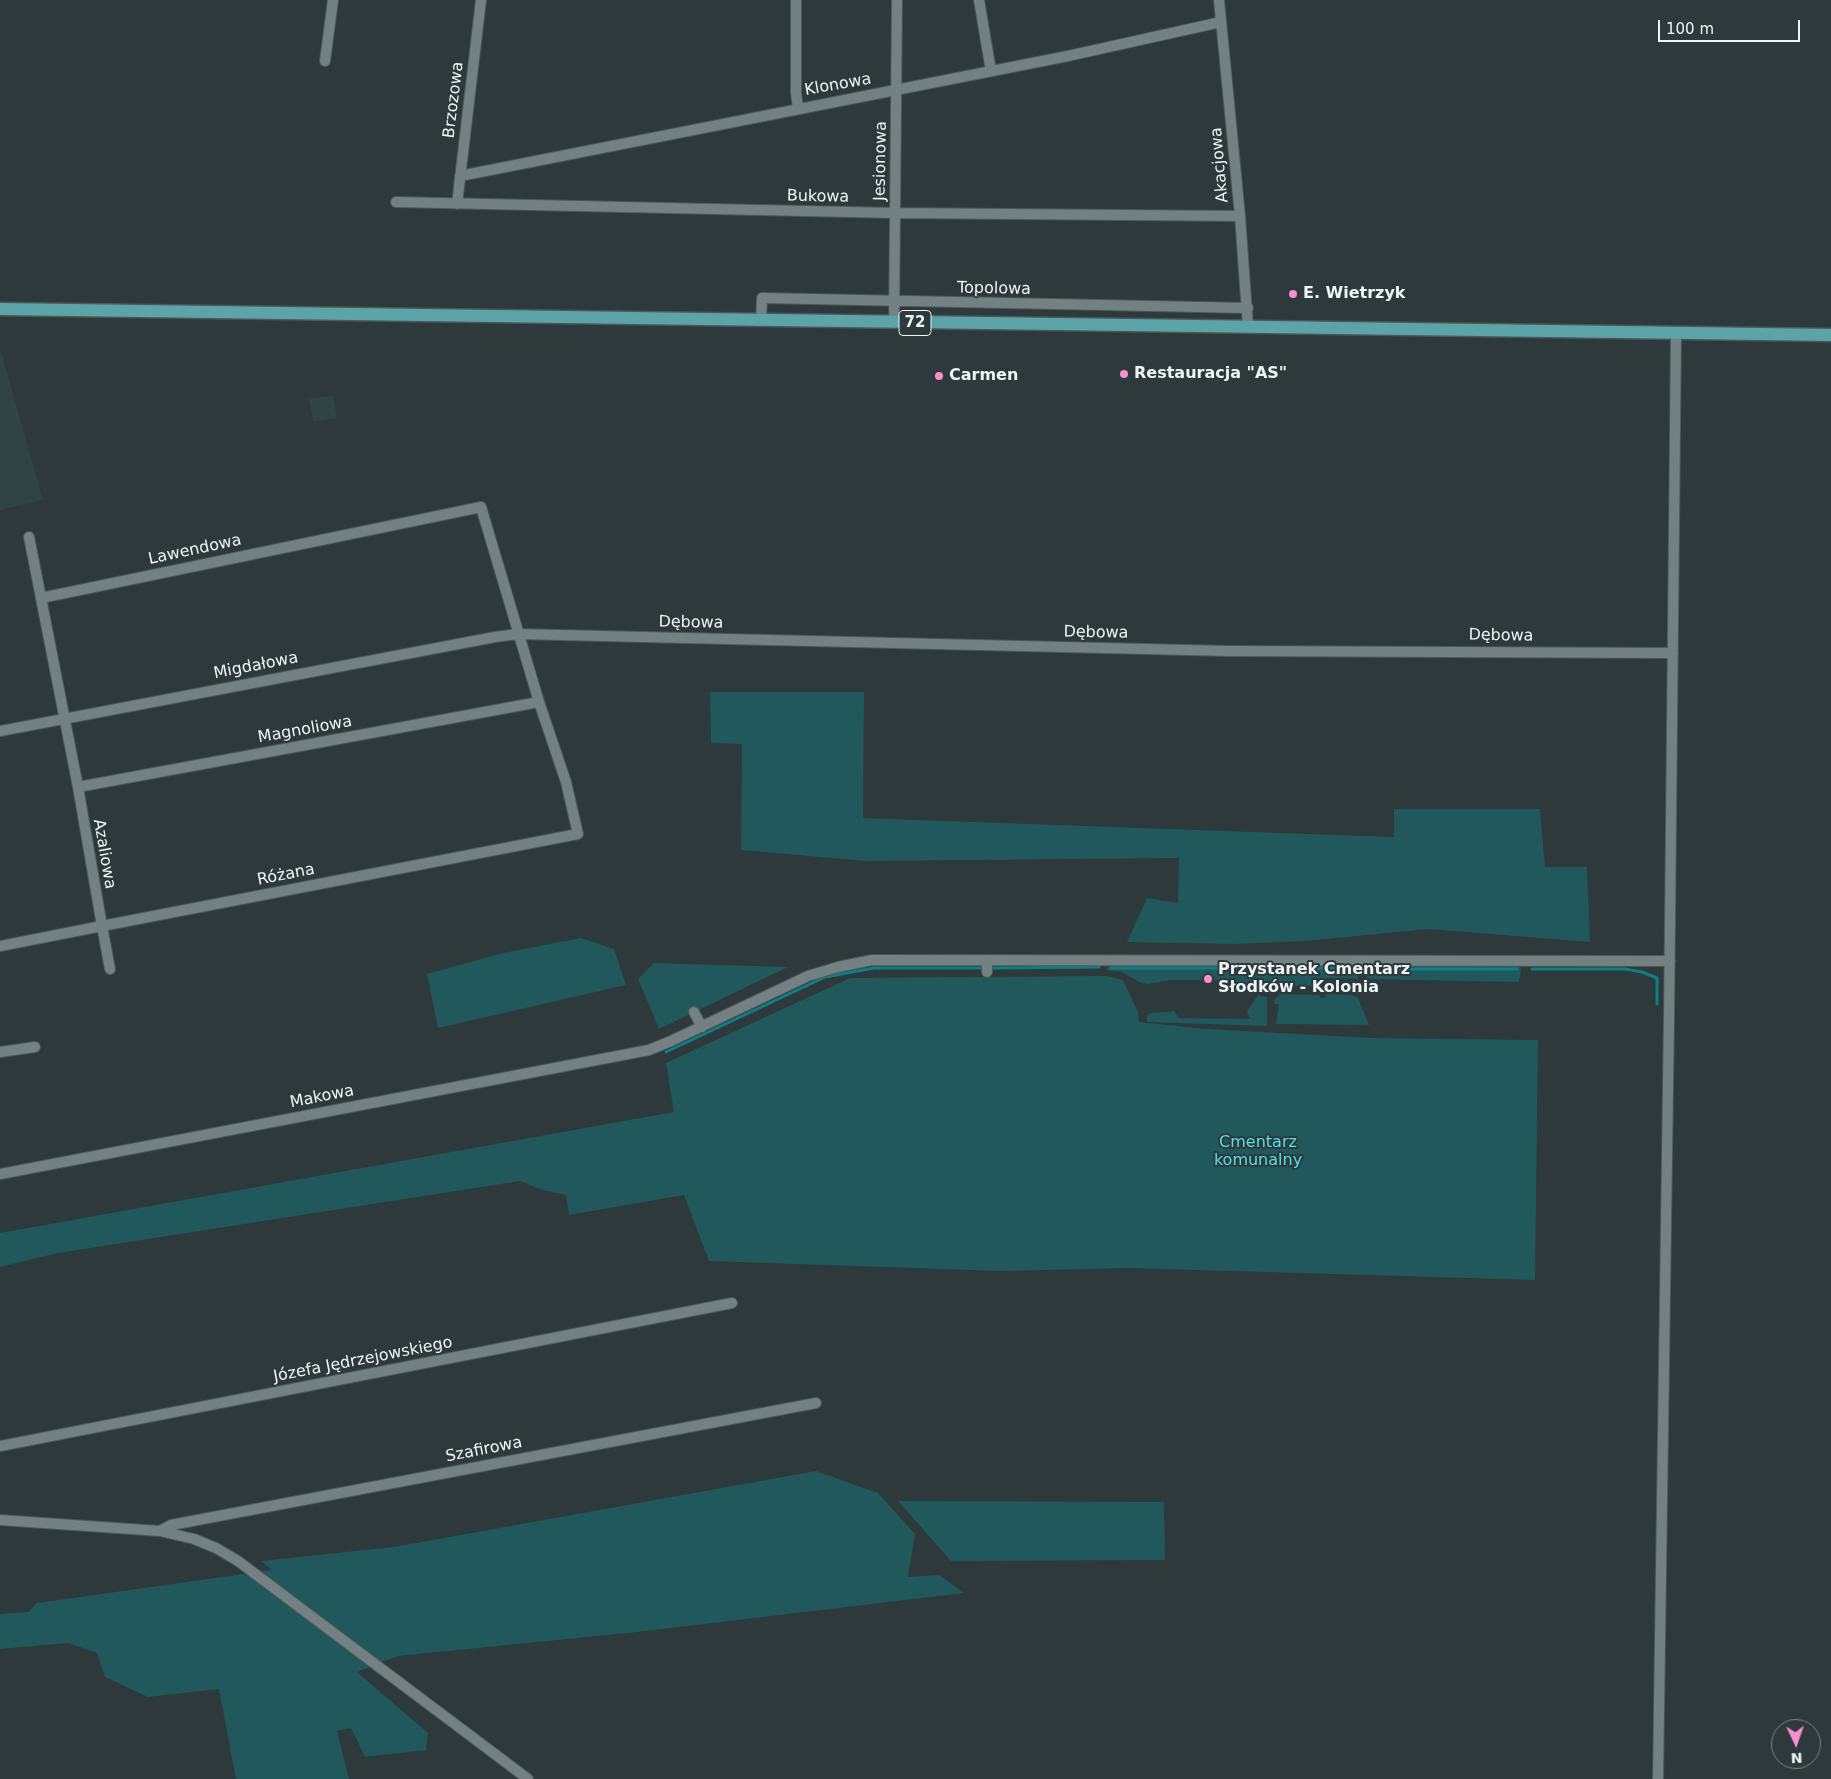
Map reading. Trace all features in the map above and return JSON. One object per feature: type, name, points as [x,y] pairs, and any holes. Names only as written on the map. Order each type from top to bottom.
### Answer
[{"type":"main road","name":"72","points":[[0,309],[1831,335]]},
{"type":"street","points":[[325,61],[333,0]]},
{"type":"street","name":"Brzozowa","points":[[457,204],[481,0]]},
{"type":"street","points":[[796,0],[796,93],[798,108]]},
{"type":"street","name":"Jesionowa","points":[[894,323],[897,0]]},
{"type":"street","points":[[979,0],[991,70]]},
{"type":"street","name":"Akacjowa","points":[[1219,0],[1240,216],[1248,327]]},
{"type":"street","name":"Klonowa","points":[[460,176],[896,90],[1221,22]]},
{"type":"street","name":"Bukowa","points":[[396,202],[895,214],[1240,216]]},
{"type":"street","name":"Topolowa","points":[[761,321],[762,298],[1248,308]]},
{"type":"street","points":[[1658,1779],[1670,962],[1676,333]]},
{"type":"street","name":"Lawendowa","points":[[41,598],[481,506],[518,634]]},
{"type":"street","points":[[29,537],[64,718]]},
{"type":"street","points":[[518,634],[538,702]]},
{"type":"street","name":"Dębowa","points":[[518,634],[1219,650],[1673,653]]},
{"type":"street","name":"Migdałowa","points":[[0,731],[495,636],[518,634]]},
{"type":"street","name":"Magnoliowa","points":[[78,787],[538,702]]},
{"type":"street","name":"Różana","points":[[0,946],[578,834],[568,790],[538,702]]},
{"type":"street","name":"Azaliowa","points":[[64,718],[110,969]]},
{"type":"street","name":"Makowa","points":[[0,1174],[649,1050],[702,1027],[808,976],[872,960],[1670,962]]},
{"type":"street","points":[[986,960],[987,972]]},
{"type":"street","points":[[694,1012],[702,1027]]},
{"type":"street","points":[[0,1052],[35,1046]]},
{"type":"street","name":"Józefa Jędrzejowskiego","points":[[0,1446],[732,1302]]},
{"type":"street","name":"Szafirowa","points":[[160,1531],[171,1525],[816,1403]]},
{"type":"street","points":[[0,1520],[160,1531],[194,1539],[238,1561],[528,1779]]},
{"type":"shaded area","points":[[0,348],[43,500],[0,510]]},
{"type":"shaded area","points":[[333,395],[337,418],[313,422],[309,399]]},
{"type":"green space","points":[[710,692],[864,692],[863,818],[1394,837],[1394,809],[1540,809],[1545,867],[1587,867],[1590,942],[1428,929],[1306,941],[1235,944],[1127,942],[1147,898],[1178,903],[1179,858],[866,861],[741,850],[742,744],[711,743]]},
{"type":"green space","points":[[581,938],[614,949],[626,985],[438,1028],[427,974],[503,953]]},
{"type":"green space","points":[[654,963],[788,967],[659,1029],[638,979]]},
{"type":"green space","points":[[1109,965],[1355,966],[1358,970],[1358,979],[1327,978],[1319,986],[1270,985],[1213,980],[1213,976],[1203,976],[1202,980],[1171,980],[1148,984],[1141,983],[1122,972],[1106,970]]},
{"type":"green space","points":[[1518,965],[1521,968],[1519,982],[1366,979],[1370,966]]},
{"type":"green space","name":"Cmentarz komunalny","points":[[1107,976],[1123,980],[1138,1012],[1139,1022],[1206,1029],[1373,1038],[1538,1040],[1535,1280],[1130,1268],[1000,1271],[709,1261],[684,1195],[569,1215],[566,1195],[543,1190],[520,1181],[58,1253],[0,1267],[0,1233],[674,1112],[666,1063],[850,978]]},
{"type":"green space","points":[[1280,994],[1319,995],[1320,998],[1325,998],[1326,994],[1352,995],[1358,998],[1369,1025],[1276,1024],[1279,1004],[1274,1004],[1274,1000]]},
{"type":"green space","points":[[1258,995],[1267,997],[1267,1026],[1147,1022],[1147,1015],[1151,1013],[1174,1011],[1179,1018],[1250,1019],[1247,1011]]},
{"type":"green space","points":[[816,1471],[878,1493],[915,1534],[908,1577],[939,1575],[964,1593],[637,1632],[398,1656],[357,1672],[428,1733],[426,1750],[365,1757],[351,1728],[337,1731],[349,1779],[236,1779],[219,1689],[148,1697],[105,1677],[97,1653],[68,1643],[0,1649],[0,1614],[28,1612],[37,1603],[272,1570],[261,1561],[394,1547]]},
{"type":"green space","points":[[898,1501],[1164,1502],[1165,1560],[951,1561]]},
{"type":"waterway","points":[[993,968],[1099,967]]},
{"type":"waterway","points":[[666,1052],[825,977],[874,968],[981,968]]},
{"type":"waterway","points":[[1111,968],[1356,968]]},
{"type":"waterway","points":[[1369,969],[1517,969]]},
{"type":"waterway","points":[[1532,969],[1625,969],[1642,972],[1657,978],[1657,1004]]},
{"type":"place","name":"E. Wietrzyk","points":[[1293,294]]},
{"type":"place","name":"Restauracja \"AS\"","points":[[1124,374]]},
{"type":"place","name":"Carmen","points":[[939,376]]},
{"type":"place","name":"Przystanek Cmentarz Słodków - Kolonia","points":[[1208,979]]}]
